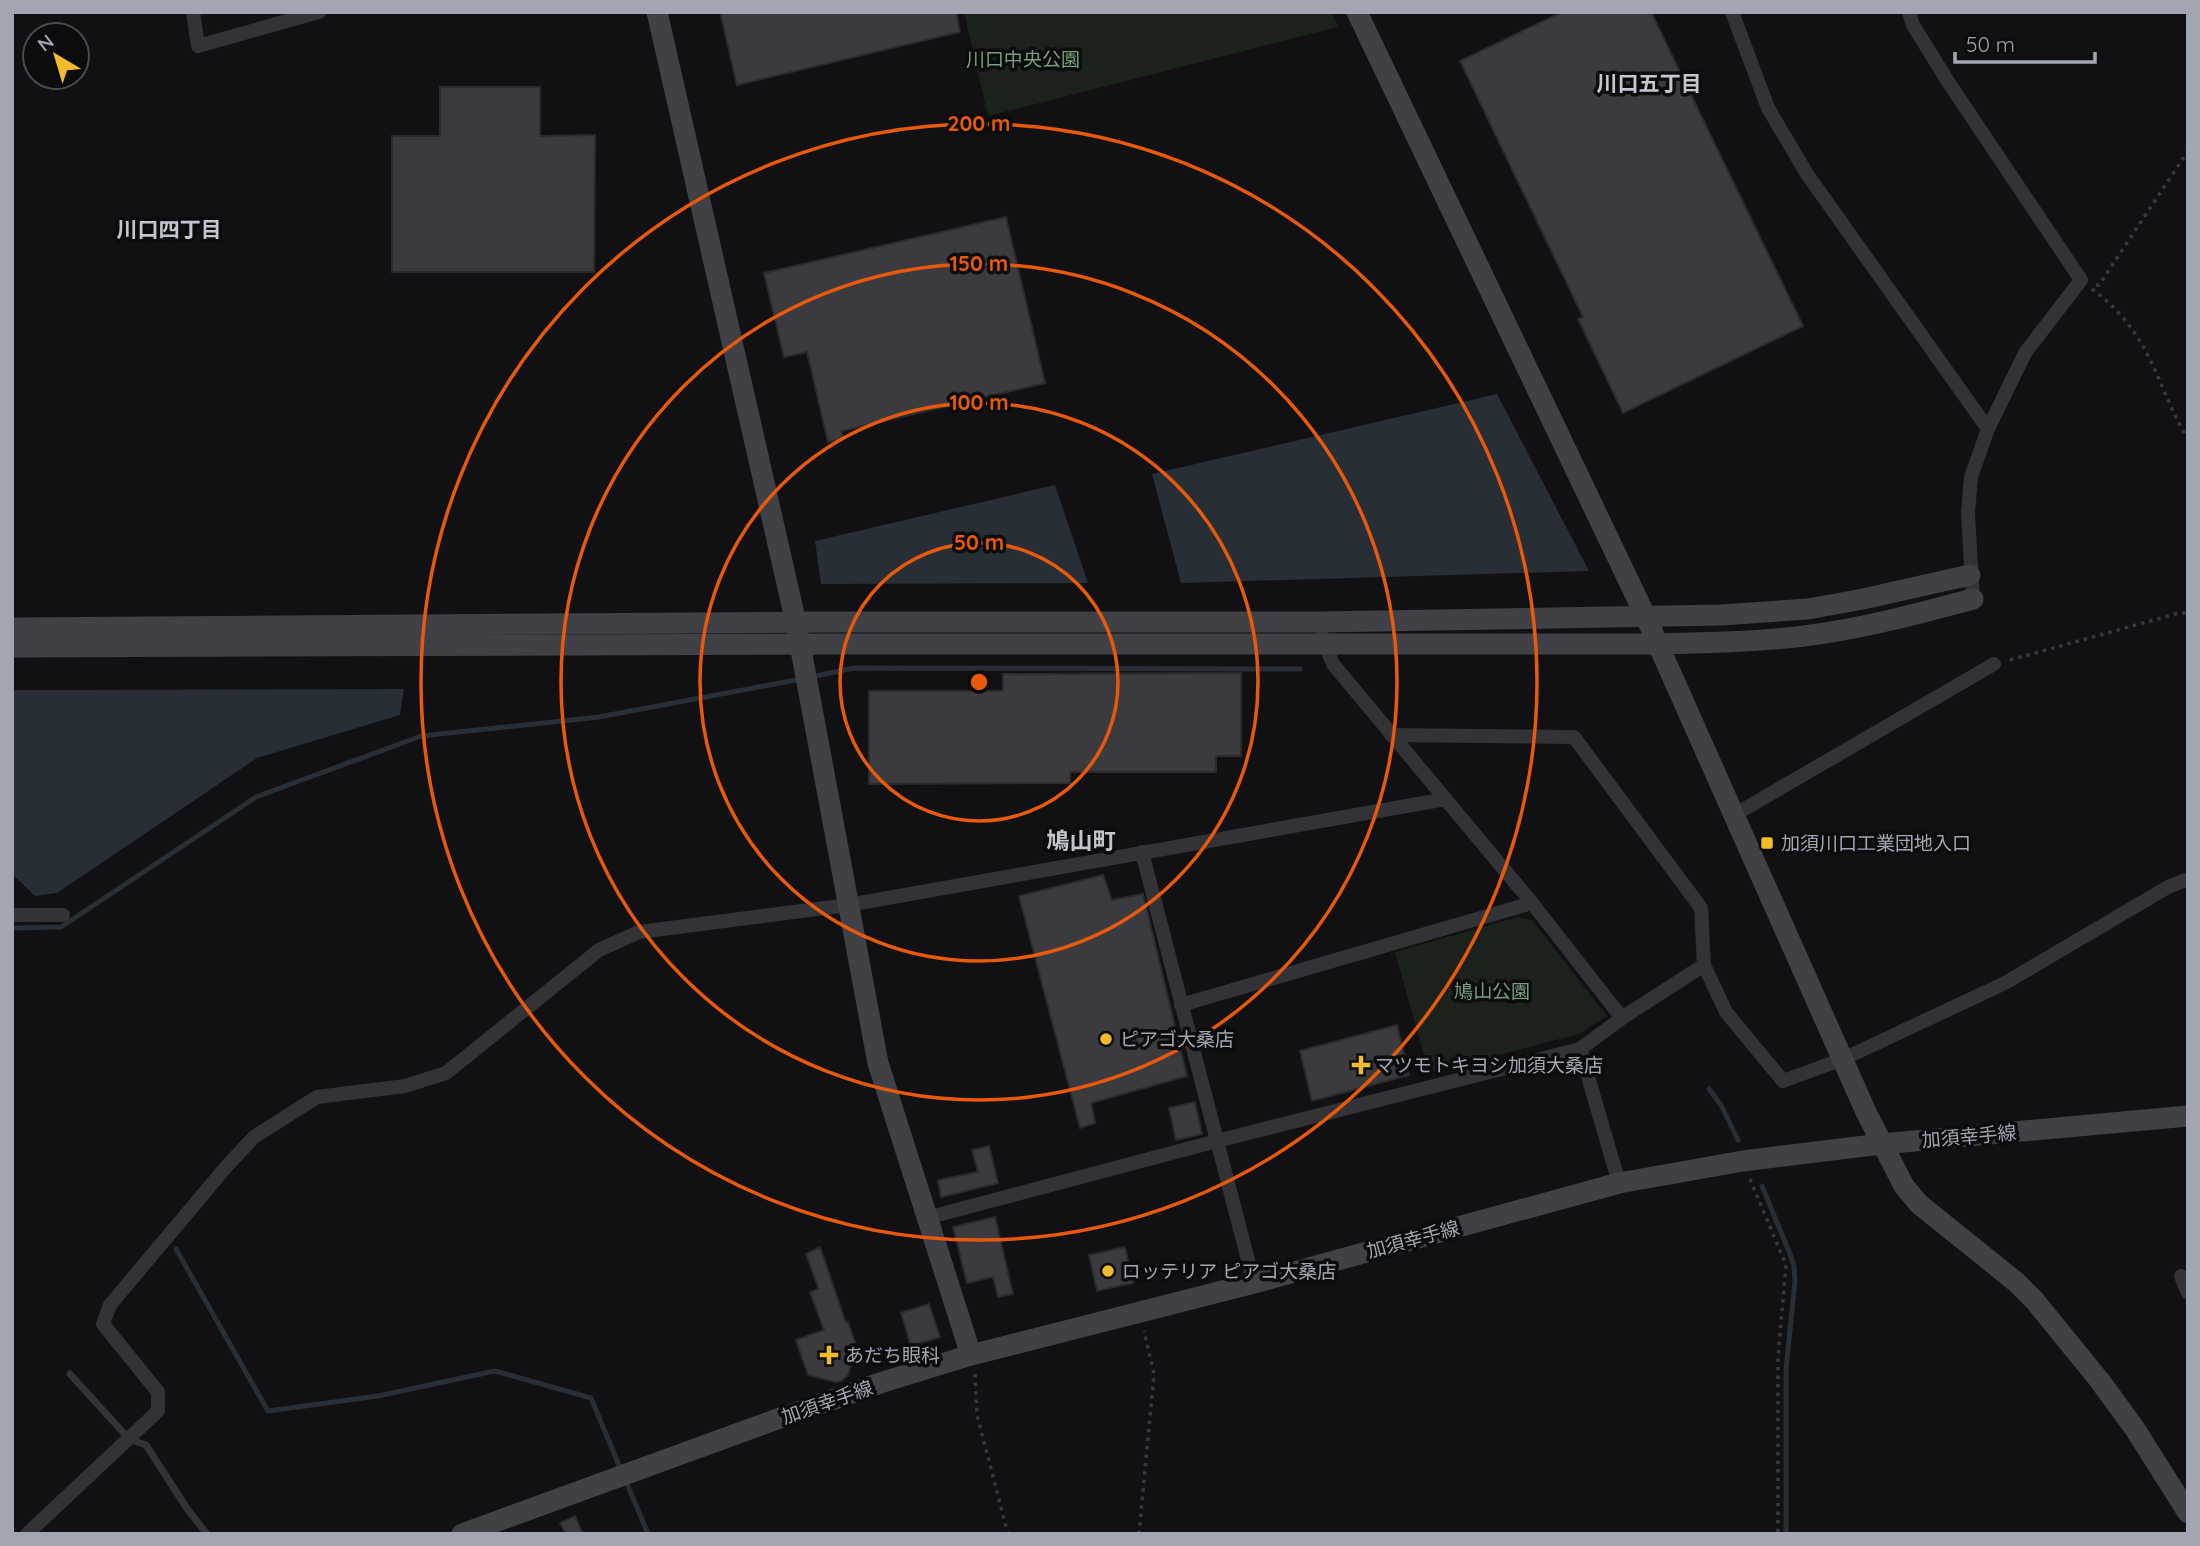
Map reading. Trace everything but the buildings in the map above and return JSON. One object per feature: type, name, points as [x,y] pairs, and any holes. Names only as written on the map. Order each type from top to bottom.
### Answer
[{"type":"street","points":[[194,12],[198,46],[319,12]]},
{"type":"street","points":[[657,12],[796,623],[878,1063],[971,1355]]},
{"type":"street","points":[[1357,12],[1645,615],[1881,1144],[1904,1186],[1919,1204],[2016,1282],[2035,1301],[2135,1429],[2188,1513]]},
{"type":"street","points":[[1732,12],[1768,108],[1807,174],[1988,429]]},
{"type":"street","points":[[12,647],[1658,644],[1733,642],[1803,636],[1861,627],[1973,599],[1968,513],[1972,477],[1988,429],[2025,353],[2079,283],[1947,80],[1913,25],[1909,12]]},
{"type":"street","points":[[12,628],[1320,622],[1721,615],[1808,608],[1863,599],[1970,575]]},
{"type":"street","points":[[1320,622],[1324,644],[1334,664],[1532,903],[1622,1018]]},
{"type":"street","points":[[1734,815],[1994,664]]},
{"type":"street","points":[[1391,736],[1574,737],[1701,908],[1704,965],[1726,1012],[1783,1081],[1843,1059],[2005,983],[2168,887],[2188,879]]},
{"type":"street","points":[[27,1534],[159,1411],[158,1392],[103,1324],[110,1305],[254,1137],[317,1097],[405,1086],[446,1073],[599,950],[639,932],[848,905],[1446,799]]},
{"type":"street","points":[[1142,852],[1254,1283]]},
{"type":"street","points":[[1181,1005],[1532,903]]},
{"type":"street","points":[[12,915],[63,915]]},
{"type":"street","points":[[926,1218],[1580,1049],[1622,1018],[1704,965]]},
{"type":"street","points":[[1580,1049],[1619,1183]]},
{"type":"street","name":"加須幸手線","points":[[462,1534],[780,1418],[971,1355],[1254,1283],[1619,1183],[1743,1161],[1881,1144],[2188,1116]]},
{"type":"street","points":[[2181,1276],[2188,1293]]},
{"type":"lane","points":[[70,1374],[130,1439],[146,1445],[188,1510],[207,1534]]},
{"type":"path","points":[[2079,283],[2099,285],[2188,151]]},
{"type":"path","points":[[2079,283],[2103,297],[2144,348],[2188,439]]},
{"type":"path","points":[[1994,664],[2179,613],[2188,613]]},
{"type":"path","points":[[1743,1161],[1786,1265],[1777,1357],[1778,1534]]},
{"type":"path","points":[[1139,1534],[1154,1374],[1140,1311]]},
{"type":"path","points":[[971,1355],[978,1415],[1008,1534]]},
{"type":"green space","name":"川口中央公園","points":[[964,12],[1331,12],[1338,27],[988,116]]},
{"type":"green space","name":"鳩山公園","points":[[1518,917],[1532,920],[1607,1016],[1579,1034],[1429,1073],[1395,952]]},
{"type":"shaded area","points":[[1497,394],[1589,571],[1181,583],[1152,474]]},
{"type":"shaded area","points":[[1055,485],[1088,583],[821,584],[815,541]]},
{"type":"shaded area","points":[[404,689],[400,715],[257,758],[57,893],[35,896],[12,874],[12,690]]},
{"type":"waterway","points":[[811,677],[854,668],[1300,669]]},
{"type":"waterway","points":[[12,928],[61,927],[256,797],[421,736],[599,717],[801,679]]},
{"type":"waterway","points":[[1709,1089],[1721,1105],[1738,1140]]},
{"type":"waterway","points":[[1762,1186],[1794,1266],[1795,1281],[1786,1369],[1786,1534]]},
{"type":"waterway","points":[[176,1249],[268,1411],[378,1396],[495,1371],[591,1398],[621,1470]]},
{"type":"waterway","points":[[625,1479],[648,1534]]},
{"type":"place","name":"加須川口工業団地入口","points":[[1767,843]]},
{"type":"place","name":"ピアゴ大桑店","points":[[1106,1039]]},
{"type":"place","name":"マツモトキヨシ加須大桑店","points":[[1361,1065]]},
{"type":"place","name":"ロッテリア ピアゴ大桑店","points":[[1108,1271]]},
{"type":"place","name":"あだち眼科","points":[[829,1355]]},
{"type":"district","name":"川口五丁目","points":[[1649,84]]},
{"type":"district","name":"川口四丁目","points":[[169,230]]},
{"type":"district","name":"鳩山町","points":[[1081,841]]}]
